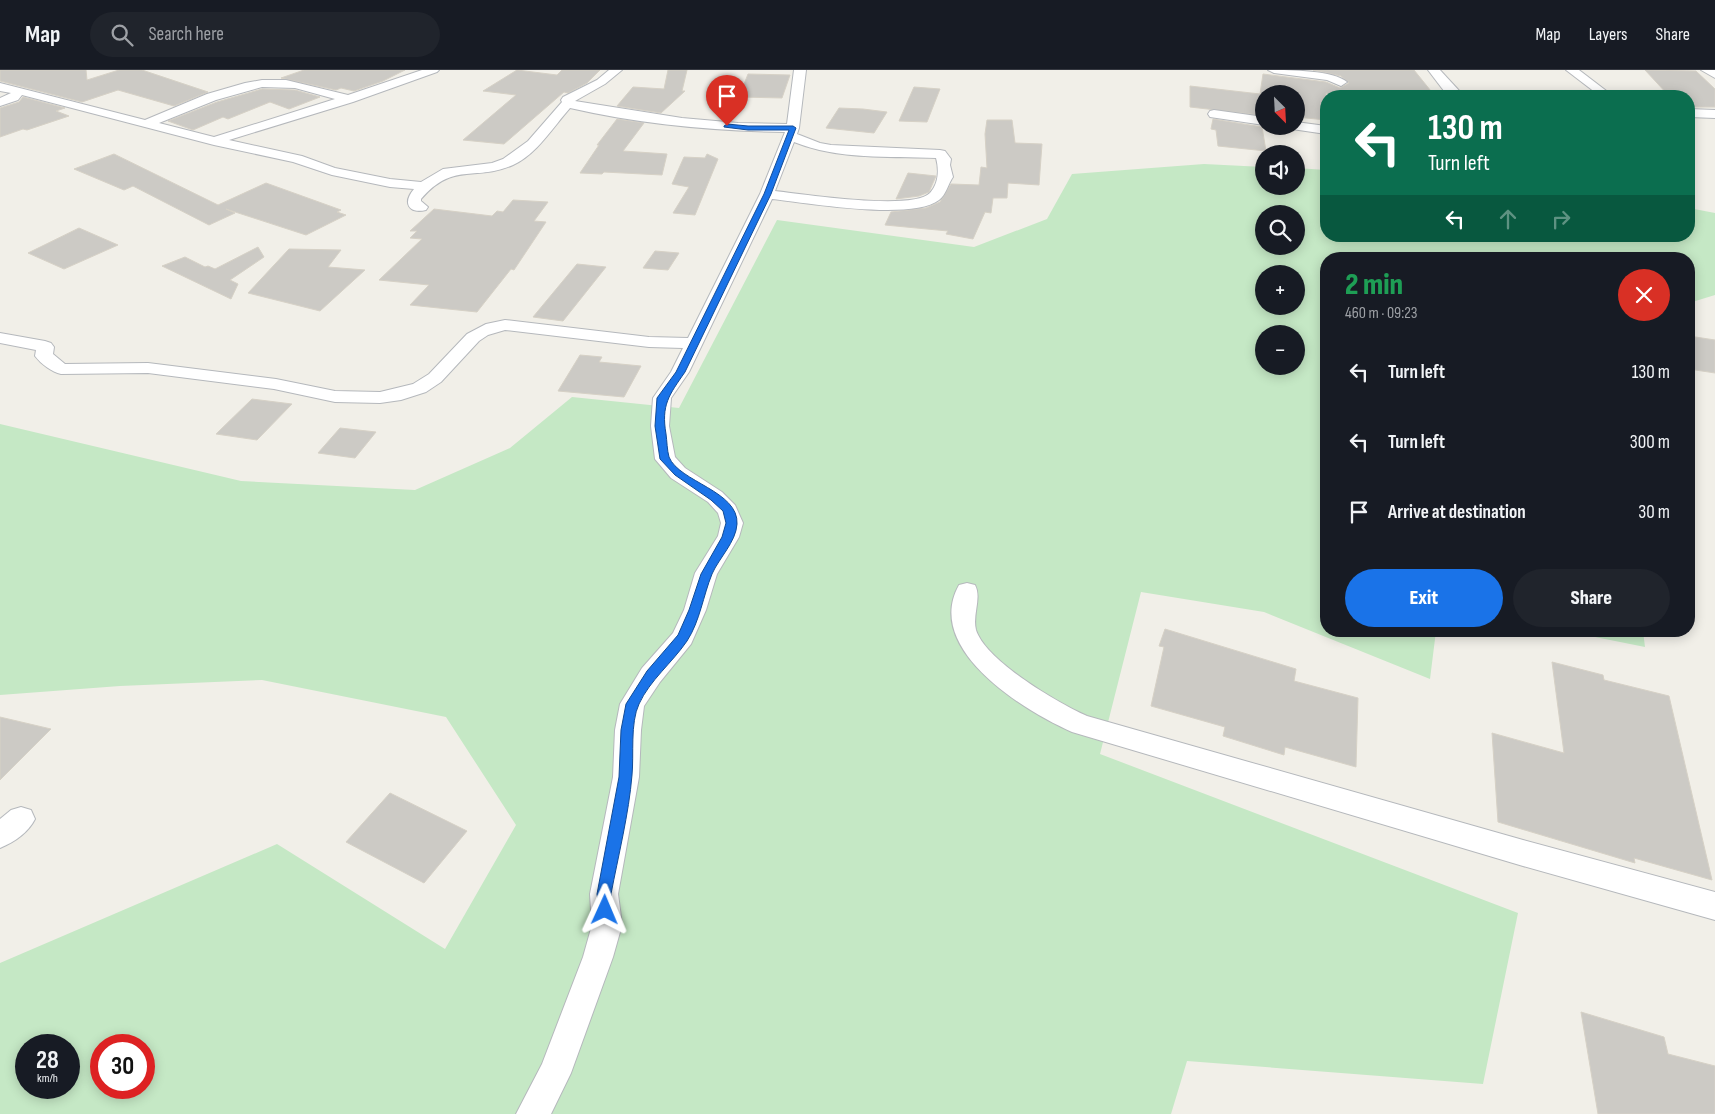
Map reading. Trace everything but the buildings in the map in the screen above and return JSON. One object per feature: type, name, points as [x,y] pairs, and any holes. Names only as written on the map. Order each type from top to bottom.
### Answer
[{"type":"street","points":[[214,141],[305,111],[352,99],[433,70]]},
{"type":"street","points":[[422,207],[414,203],[414,198],[424,186],[442,174],[462,168],[493,166],[508,162],[521,153],[568,102],[566,100],[601,82],[616,70]]},
{"type":"street","points":[[533,1114],[555,1073],[598,957],[607,925],[604,894],[626,777],[628,730],[632,704],[652,674],[683,638],[695,610],[706,574],[728,537],[732,523],[728,510],[715,497],[678,473],[665,459],[660,426],[662,398],[680,372],[768,194],[791,132],[800,70]]},
{"type":"street","points":[[1274,70],[1328,77],[1341,76],[1342,90]]},
{"type":"street","points":[[1434,70],[1450,90]]},
{"type":"street","points":[[1572,70],[1599,90]]},
{"type":"street","points":[[1707,70],[1715,75]]},
{"type":"street","points":[[148,124],[195,104],[258,84],[278,82],[352,99]]},
{"type":"street","points":[[0,87],[214,141],[297,159],[332,171],[390,184],[424,186]]},
{"type":"street","points":[[0,102],[14,97],[19,91]]},
{"type":"street","points":[[568,102],[622,113],[791,132],[817,147],[940,154],[944,158],[943,165],[946,178],[935,196],[919,203],[897,206],[768,194]]},
{"type":"street","points":[[1695,113],[1715,114]]},
{"type":"street","points":[[1214,114],[1255,121]]},
{"type":"street","points":[[1305,127],[1320,129]]},
{"type":"street","points":[[0,338],[39,344],[45,347],[44,356],[61,369],[148,368],[276,384],[294,390],[321,395],[370,398],[396,395],[427,384],[435,378],[464,344],[479,332],[492,326],[505,325],[648,342],[694,343]]},
{"type":"street","points":[[967,591],[963,622],[967,636],[982,656],[1013,684],[1068,720],[1310,792],[1715,906]]},
{"type":"street","points":[[0,835],[21,820]]},
{"type":"green space","points":[[1204,164],[1255,167],[1255,195],[1305,195],[1305,169],[1320,170],[1320,242],[1695,242],[1695,209],[1715,213],[1715,295],[1695,301],[1695,252],[1320,252],[1320,635],[1264,612],[1141,592],[1100,754],[1518,913],[1483,1084],[1187,1061],[1171,1114],[0,1114],[0,963],[277,844],[445,949],[516,825],[446,717],[262,680],[120,686],[0,695],[0,424],[241,481],[415,490],[510,448],[572,397],[679,408],[777,220],[974,247],[1047,219],[1072,174]]},
{"type":"green space","points":[[1326,637],[1435,637],[1430,679]]},
{"type":"green space","points":[[1595,637],[1644,637],[1645,647]]},
{"type":"route","points":[[605,910],[604,894],[626,777],[628,730],[632,704],[652,674],[683,638],[695,610],[706,574],[728,537],[732,523],[728,510],[715,497],[678,473],[665,459],[660,426],[662,398],[680,372],[768,194],[793,128],[727,126]]}]
